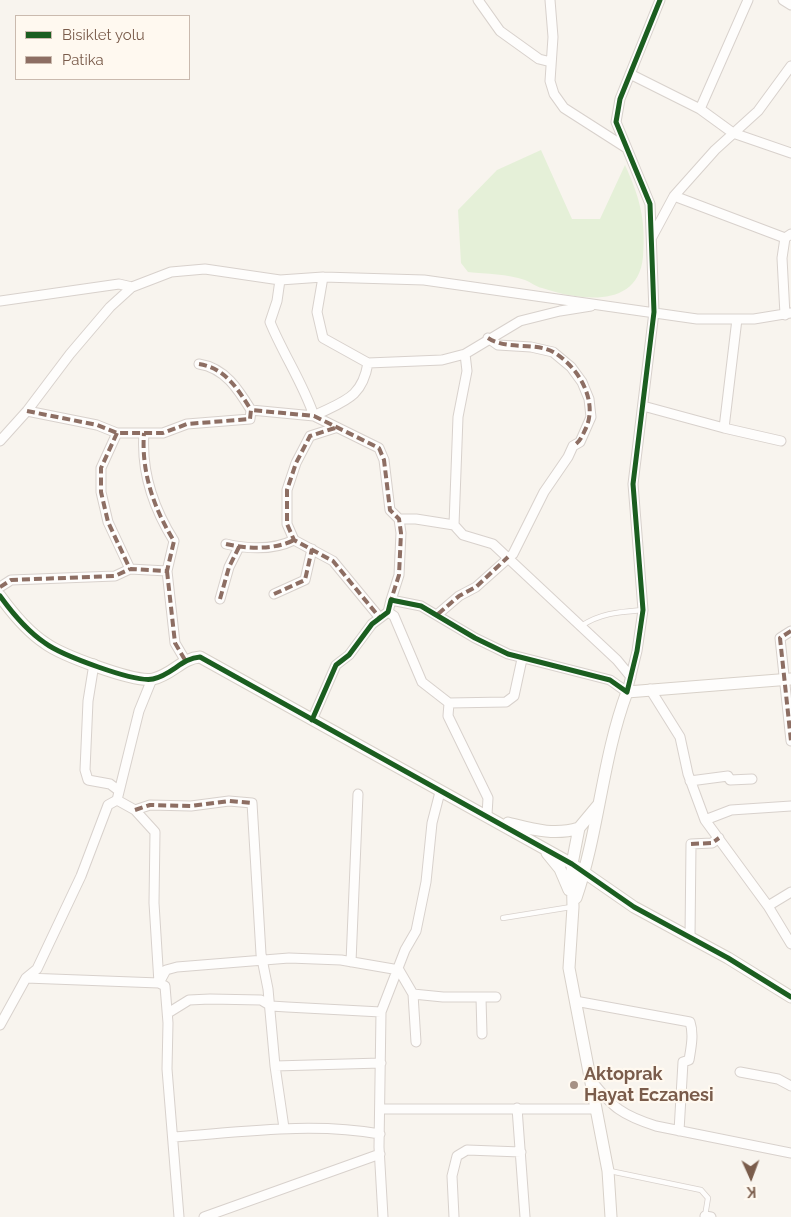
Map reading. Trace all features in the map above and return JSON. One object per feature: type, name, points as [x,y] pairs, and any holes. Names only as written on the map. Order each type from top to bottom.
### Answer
[{"type":"street","points":[[478,0],[500,31],[539,58],[551,62]]},
{"type":"street","points":[[550,0],[553,37],[550,81],[554,94],[564,108],[625,147]]},
{"type":"street","points":[[573,907],[584,873],[621,708],[631,677],[643,610],[633,484],[654,312],[652,237],[650,204],[616,122],[620,99],[660,0]]},
{"type":"street","points":[[700,109],[748,0]]},
{"type":"street","points":[[783,0],[791,4]]},
{"type":"street","points":[[652,237],[674,196],[714,150],[758,111],[787,78],[791,66]]},
{"type":"street","points":[[630,74],[700,109],[734,133],[791,153]]},
{"type":"street","points":[[0,441],[27,411],[70,354],[110,307],[132,287],[172,272],[205,269],[280,280],[322,277],[424,280],[697,318],[736,319],[788,314],[782,258],[788,236],[674,196]]},
{"type":"street","points":[[322,277],[317,312],[323,338],[368,363],[442,360],[465,354],[488,338],[520,321],[560,310],[602,304]]},
{"type":"street","points":[[280,280],[277,301],[270,322],[300,380],[314,416]]},
{"type":"street","points":[[0,301],[119,284],[132,287]]},
{"type":"street","points":[[724,428],[736,319]]},
{"type":"street","points":[[438,614],[459,596],[476,587],[513,554],[544,492],[568,457],[573,446],[580,442],[591,417],[589,399],[582,382],[571,367],[554,352],[531,347],[498,344],[488,338]]},
{"type":"street","points":[[454,525],[458,417],[467,371],[465,354]]},
{"type":"street","points":[[314,416],[359,390],[365,381],[368,363]]},
{"type":"street","points":[[27,411],[98,425],[117,433],[163,433],[187,424],[250,419],[251,410],[224,374],[212,366],[199,364]]},
{"type":"street","points":[[643,406],[781,441]]},
{"type":"street","points":[[251,410],[314,416],[379,448],[384,460],[390,510],[399,519],[401,533],[399,575],[388,612],[372,624],[349,655],[336,665],[312,720]]},
{"type":"street","points":[[335,428],[310,436],[296,463],[286,502],[287,524],[294,540],[333,561],[380,618]]},
{"type":"street","points":[[117,433],[101,468],[100,492],[108,522],[130,569]]},
{"type":"street","points":[[144,433],[145,466],[154,505],[174,541],[167,571],[175,643],[185,660]]},
{"type":"street","points":[[399,519],[454,525],[463,535],[493,544],[617,660],[631,677]]},
{"type":"street","points":[[226,544],[239,547],[270,546],[294,540]]},
{"type":"street","points":[[220,599],[230,567],[239,547]]},
{"type":"street","points":[[274,594],[305,580],[312,549]]},
{"type":"street","points":[[0,587],[11,580],[115,576],[130,569],[167,571]]},
{"type":"street","points":[[0,596],[19,621],[46,644],[131,678],[152,679],[170,673],[185,660],[200,657],[295,708],[312,720],[572,864],[634,907],[690,937],[791,997]]},
{"type":"street","points":[[391,600],[421,606],[438,614],[475,638],[522,659],[610,680],[627,692],[788,680]]},
{"type":"street","points":[[388,612],[394,616],[422,682],[450,703],[506,702],[514,696],[522,659]]},
{"type":"street","points":[[791,631],[780,638],[788,680],[791,741]]},
{"type":"street","points":[[94,664],[88,701],[85,770],[88,780],[110,784],[118,790]]},
{"type":"street","points":[[0,1025],[26,978],[37,969],[81,876],[108,805],[116,800],[139,711],[152,679]]},
{"type":"street","points":[[650,689],[680,737],[690,781],[705,820],[768,906],[791,944]]},
{"type":"street","points":[[450,703],[448,716],[488,798],[490,817]]},
{"type":"street","points":[[690,781],[728,776],[730,780],[752,779]]},
{"type":"street","points":[[383,1217],[380,1154],[381,1012],[405,950],[416,931],[426,882],[432,823],[440,792]]},
{"type":"street","points":[[351,962],[358,794]]},
{"type":"street","points":[[116,800],[135,810],[155,832],[154,903],[159,983]]},
{"type":"street","points":[[135,810],[150,805],[191,806],[229,801],[252,803],[262,958],[271,1006],[275,1066],[284,1128]]},
{"type":"street","points":[[599,804],[579,828],[572,864],[573,907],[569,968],[608,1171],[611,1217]]},
{"type":"street","points":[[705,820],[731,810],[791,806]]},
{"type":"street","points":[[490,817],[537,831],[564,833],[579,828]]},
{"type":"street","points":[[690,937],[692,844],[712,843],[719,838]]},
{"type":"street","points":[[542,848],[566,879],[573,907]]},
{"type":"street","points":[[768,906],[791,892]]},
{"type":"street","points":[[159,983],[166,970],[177,966],[233,963],[262,958],[341,960],[398,970],[413,994],[416,1042]]},
{"type":"street","points":[[26,978],[159,983],[165,986],[168,1013],[168,1069],[179,1217]]},
{"type":"street","points":[[413,994],[481,998],[496,997]]},
{"type":"street","points":[[481,998],[482,1034]]},
{"type":"street","points":[[168,1013],[189,1000],[210,999],[262,1000],[271,1006],[381,1012]]},
{"type":"street","points":[[575,1001],[690,1022],[692,1029],[691,1050],[689,1060],[683,1062],[679,1131]]},
{"type":"street","points":[[275,1066],[381,1063]]},
{"type":"street","points":[[740,1072],[778,1079],[791,1086]]},
{"type":"street","points":[[591,1079],[624,1114],[656,1126],[791,1153]]},
{"type":"street","points":[[517,1108],[525,1217]]},
{"type":"street","points":[[380,1109],[596,1109]]},
{"type":"street","points":[[174,1137],[284,1128],[360,1130],[380,1134]]},
{"type":"street","points":[[454,1217],[452,1176],[457,1156],[467,1150],[520,1152]]},
{"type":"street","points":[[204,1217],[380,1154]]},
{"type":"lane","points":[[581,626],[596,617],[611,612],[643,610]]},
{"type":"lane","points":[[504,918],[573,907]]},
{"type":"lane","points":[[608,1171],[701,1190],[708,1198],[708,1216]]},
{"type":"green space","points":[[541,150],[572,219],[600,219],[625,165],[635,188],[644,232],[643,257],[639,274],[630,286],[618,293],[604,297],[572,296],[540,287],[518,278],[468,272],[461,263],[458,210],[497,170]]},
{"type":"marked path","points":[[488,338],[504,344],[547,349],[564,359],[572,367],[584,386],[590,407],[586,428],[580,440],[573,446]]},
{"type":"marked path","points":[[199,364],[216,370],[230,381],[251,410]]},
{"type":"marked path","points":[[27,411],[97,425],[117,433],[163,433],[187,424],[250,419],[251,410],[314,416],[379,448],[384,460],[390,510],[399,519],[401,533],[399,575],[391,600]]},
{"type":"marked path","points":[[335,428],[310,436],[296,463],[287,490],[287,524],[294,540],[333,561],[380,618]]},
{"type":"marked path","points":[[117,433],[101,468],[101,492],[108,522],[130,569],[167,571],[174,541],[160,516],[150,490],[145,462],[144,433]]},
{"type":"marked path","points":[[226,544],[261,548],[278,546],[294,540]]},
{"type":"marked path","points":[[220,599],[229,567],[239,547]]},
{"type":"marked path","points":[[274,594],[305,580],[312,549]]},
{"type":"marked path","points":[[438,614],[459,596],[476,587],[508,557]]},
{"type":"marked path","points":[[0,587],[11,580],[115,576],[130,569]]},
{"type":"marked path","points":[[167,571],[175,643],[185,660]]},
{"type":"marked path","points":[[791,631],[780,638],[791,741]]},
{"type":"marked path","points":[[135,810],[150,805],[191,806],[229,801],[252,803]]},
{"type":"marked path","points":[[691,844],[712,843],[719,838]]},
{"type":"cycle path","points":[[312,720],[336,665],[349,655],[372,624],[388,612],[391,600],[421,606],[475,638],[508,654],[610,680],[627,692],[637,651],[643,610],[633,484],[654,312],[650,204],[616,122],[620,99],[660,0]]},
{"type":"cycle path","points":[[0,596],[21,622],[45,643],[81,661],[115,673],[153,679],[166,674],[188,660],[200,657],[572,864],[634,907],[728,958],[791,997]]},
{"type":"place","name":"Aktoprak Hayat Eczanesi","points":[[574,1085]]}]
